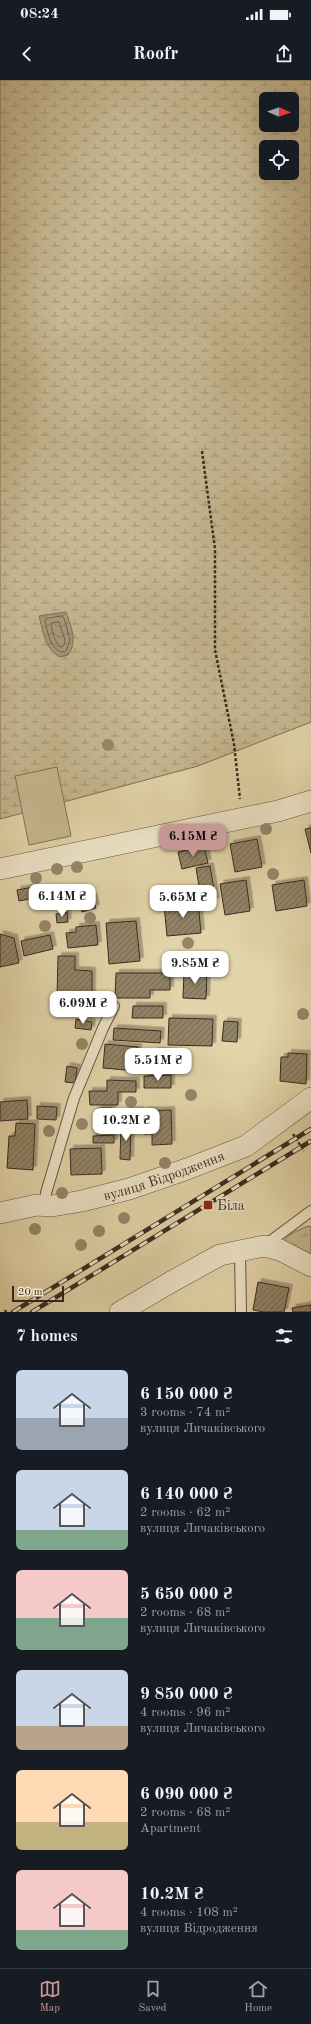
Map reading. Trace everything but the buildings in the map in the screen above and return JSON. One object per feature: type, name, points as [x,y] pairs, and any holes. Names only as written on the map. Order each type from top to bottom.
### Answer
[{"type":"street","points":[[0,868],[242,819],[278,811],[311,801]]},
{"type":"street","name":"вулиця Відродження","points":[[0,1213],[37,1205],[45,1206],[82,1201],[129,1189],[246,1146],[311,1098]]},
{"type":"street","points":[[120,1312],[170,1282],[220,1255],[264,1246],[280,1250],[311,1266]]},
{"type":"lane","points":[[45,1206],[46,1193],[74,1098],[103,1028],[114,1006]]},
{"type":"lane","points":[[264,1246],[311,1211]]},
{"type":"lane","points":[[240,1251],[241,1312]]},
{"type":"path","points":[[202,451],[215,549],[215,650],[234,744],[242,819]]},
{"type":"path","points":[[293,1133],[304,1151]]},
{"type":"green space","points":[[0,80],[311,80],[311,722],[198,766],[0,819]]},
{"type":"green space","points":[[57,767],[71,836],[29,845],[15,776]]},
{"type":"green space","points":[[308,1226],[311,1227],[311,1256],[282,1245],[289,1235]]},
{"type":"water","points":[[66,612],[73,634],[73,644],[68,655],[60,657],[55,654],[45,639],[39,616]]},
{"type":"railway","points":[[13,1312],[311,1129]]},
{"type":"railway","points":[[32,1312],[311,1141]]},
{"type":"place","name":"Біла","points":[[208,1205]]}]
